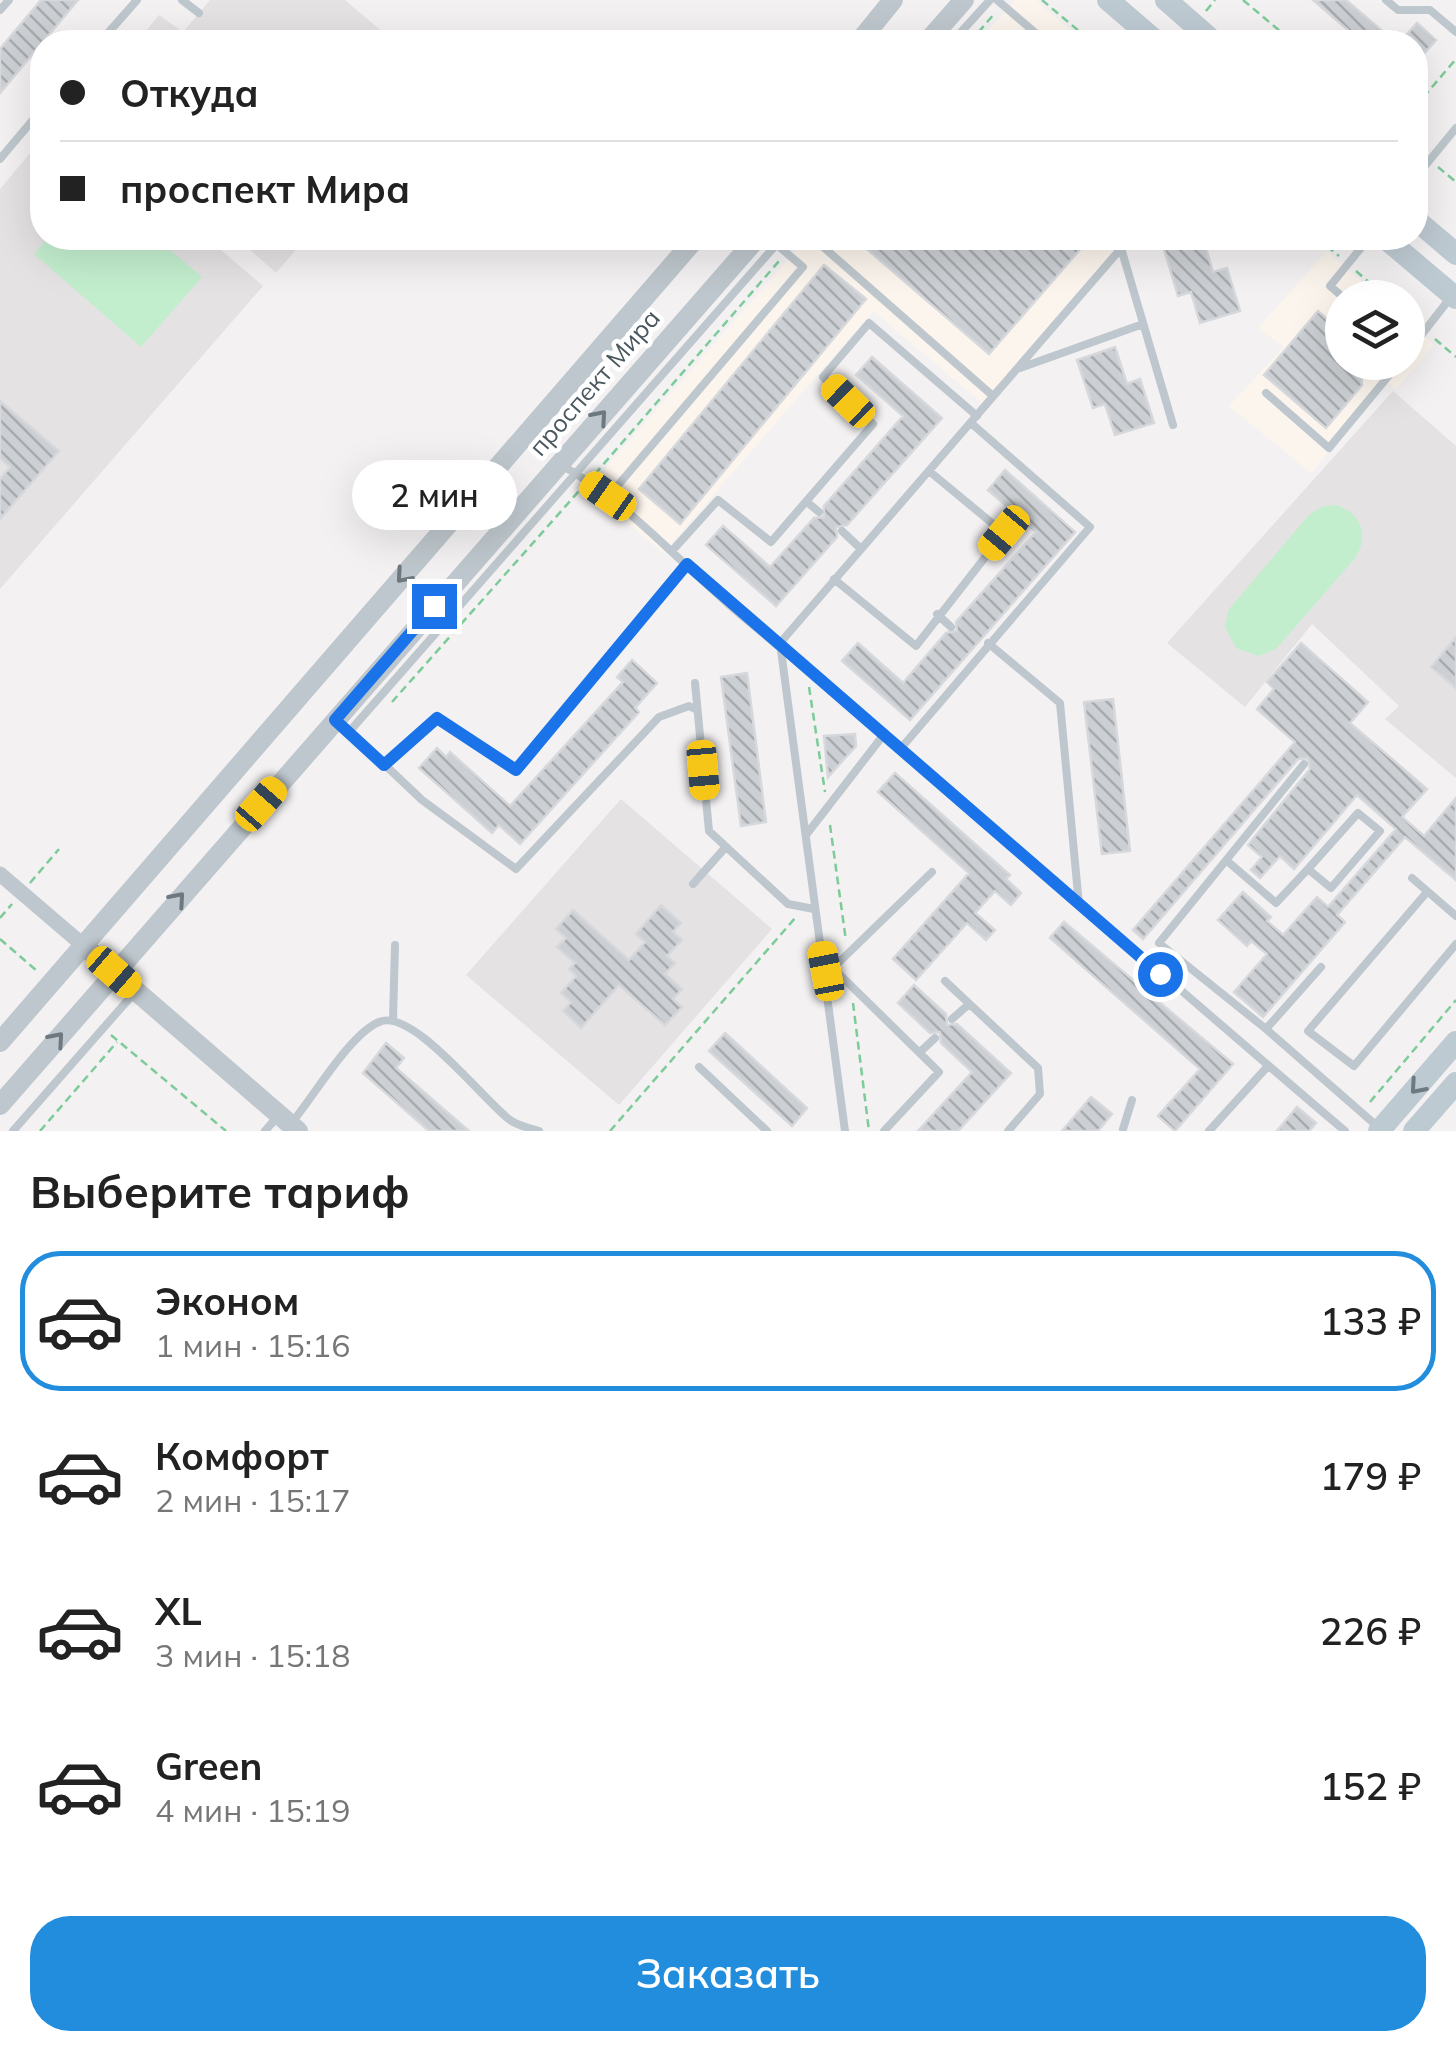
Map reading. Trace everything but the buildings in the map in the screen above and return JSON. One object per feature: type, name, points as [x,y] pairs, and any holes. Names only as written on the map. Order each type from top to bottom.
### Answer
[{"type":"main road","points":[[1108,0],[1143,30]]},
{"type":"main road","points":[[1166,0],[1200,30]]},
{"type":"main road","points":[[1428,230],[1456,254]]},
{"type":"main road","points":[[1399,250],[1454,296]]},
{"type":"main road","points":[[1380,1130],[1456,1042]]},
{"type":"main road","points":[[1414,1131],[1456,1083]]},
{"type":"street","points":[[869,30],[893,0]]},
{"type":"street","points":[[938,30],[964,0]]},
{"type":"street","name":"проспект Мира","points":[[0,1042],[686,250]]},
{"type":"street","name":"проспект Мира","points":[[0,1105],[114,972],[342,726],[763,250]]},
{"type":"street","points":[[0,874],[283,1125]]},
{"type":"lane","points":[[0,10],[9,0]]},
{"type":"lane","points":[[111,30],[137,0]]},
{"type":"lane","points":[[182,0],[199,13]]},
{"type":"lane","points":[[1386,0],[1398,10],[1430,10],[1456,32]]},
{"type":"lane","points":[[965,30],[996,2],[1028,30]]},
{"type":"lane","points":[[0,159],[30,124]]},
{"type":"lane","points":[[1428,162],[1456,128]]},
{"type":"lane","points":[[608,496],[803,267],[783,250]]},
{"type":"lane","points":[[826,250],[994,396]]},
{"type":"lane","points":[[845,1131],[829,969],[814,909],[780,643],[1119,250]]},
{"type":"lane","points":[[1122,250],[1173,425]]},
{"type":"lane","points":[[1335,280],[1359,250]]},
{"type":"lane","points":[[1425,332],[1454,296]]},
{"type":"lane","points":[[672,550],[718,500],[771,542],[807,502],[874,424],[823,377],[869,323],[1090,527],[902,747]]},
{"type":"lane","points":[[1016,370],[1143,324]]},
{"type":"lane","points":[[1266,393],[1329,448],[1385,380]]},
{"type":"lane","points":[[567,468],[608,496],[672,550],[749,622],[780,643],[902,747],[1079,905],[1346,1131]]},
{"type":"lane","points":[[834,579],[916,646],[937,614],[1004,533],[928,472]]},
{"type":"lane","points":[[807,502],[819,512]]},
{"type":"lane","points":[[842,531],[861,550]]},
{"type":"lane","points":[[384,765],[437,718],[516,770],[687,564]]},
{"type":"lane","points":[[937,614],[951,627]]},
{"type":"lane","points":[[988,643],[1060,703],[1079,905]]},
{"type":"lane","points":[[972,647],[980,654]]},
{"type":"lane","points":[[695,683],[708,831],[788,904],[814,909]]},
{"type":"lane","points":[[342,726],[422,800],[516,869],[658,717],[689,706],[697,710]]},
{"type":"lane","points":[[806,836],[885,734]]},
{"type":"lane","points":[[1304,764],[1159,943],[1266,1029],[1380,1130]]},
{"type":"lane","points":[[1226,860],[1276,903],[1358,813],[1380,832],[1330,888],[1308,869]]},
{"type":"lane","points":[[693,884],[724,849]]},
{"type":"lane","points":[[829,969],[932,872]]},
{"type":"lane","points":[[1412,878],[1456,916]]},
{"type":"lane","points":[[1428,892],[1308,1031],[1354,1066],[1456,944]]},
{"type":"lane","points":[[393,1019],[395,944]]},
{"type":"lane","points":[[1266,1029],[1321,967]]},
{"type":"lane","points":[[829,969],[939,1072],[884,1131]]},
{"type":"lane","points":[[945,981],[1038,1068],[1040,1094],[1008,1131]]},
{"type":"lane","points":[[13,1131],[136,991]]},
{"type":"lane","points":[[952,1019],[969,1004]]},
{"type":"lane","points":[[283,1125],[350,1048],[377,1022],[393,1019],[420,1033],[513,1122],[539,1131]]},
{"type":"lane","points":[[920,1052],[935,1038]]},
{"type":"lane","points":[[1209,1131],[1268,1066]]},
{"type":"lane","points":[[699,1067],[767,1131]]},
{"type":"lane","points":[[1123,1130],[1132,1100]]},
{"type":"path","points":[[1042,0],[1078,30]]},
{"type":"path","points":[[1243,0],[1279,30]]},
{"type":"path","points":[[978,30],[996,2]]},
{"type":"path","points":[[1428,93],[1456,60]]},
{"type":"path","points":[[806,666],[847,954]]},
{"type":"path","points":[[610,1131],[801,908]]},
{"type":"path","points":[[851,986],[869,1131]]},
{"type":"path","points":[[1361,1112],[1456,1000]]},
{"type":"path","points":[[40,1131],[118,1041]]},
{"type":"shaded area","points":[[210,0],[345,0],[380,30],[185,30]]},
{"type":"shaded area","points":[[1015,0],[1035,0],[1071,30],[989,30]]},
{"type":"shaded area","points":[[159,15],[180,30],[147,30]]},
{"type":"shaded area","points":[[30,153],[30,250],[221,250],[263,286],[0,589],[0,189]]},
{"type":"shaded area","points":[[250,250],[296,250],[276,273]]},
{"type":"shaded area","points":[[796,250],[1115,250],[982,403],[873,311],[663,553],[587,489]]},
{"type":"shaded area","points":[[1327,251],[1360,280],[1325,280],[1325,380],[1404,380],[1396,389],[1387,382],[1311,473],[1229,406],[1284,347],[1258,328]]},
{"type":"shaded area","points":[[1425,337],[1434,345],[1425,355]]},
{"type":"shaded area","points":[[1393,391],[1456,446],[1456,778],[1385,719],[1399,706],[1312,624],[1245,707],[1167,643]]},
{"type":"shaded area","points":[[621,799],[772,929],[619,1105],[466,975]]},
{"type":"green space","points":[[38,250],[170,250],[202,277],[141,347],[34,254]]},
{"type":"green space","points":[[1336,505],[1352,513],[1360,525],[1362,540],[1356,557],[1276,649],[1259,656],[1236,648],[1225,627],[1229,609],[1308,516],[1323,506]]},
{"type":"route","points":[[434,606],[335,720],[384,765],[437,718],[516,770],[687,564],[749,622],[780,643],[902,747],[1160,974]]}]
